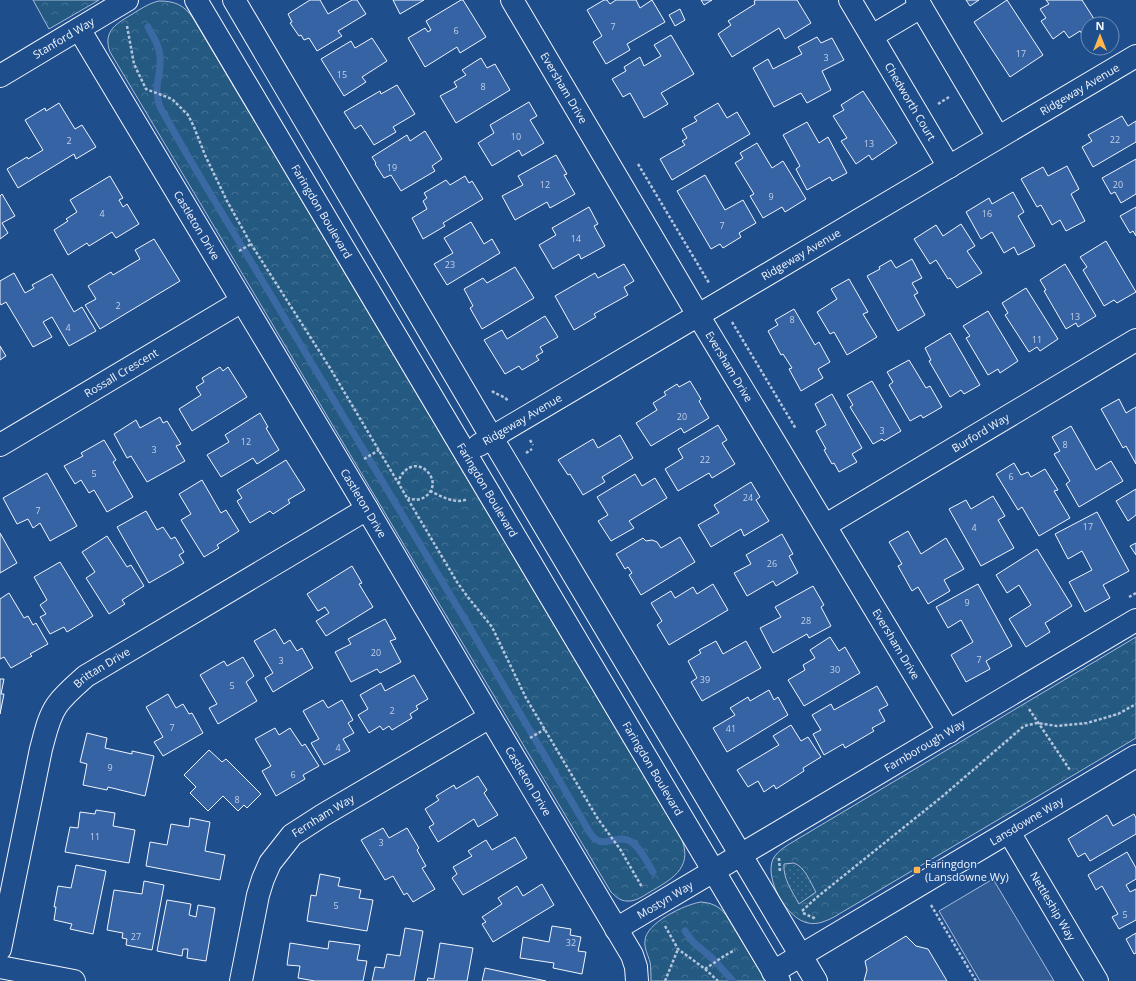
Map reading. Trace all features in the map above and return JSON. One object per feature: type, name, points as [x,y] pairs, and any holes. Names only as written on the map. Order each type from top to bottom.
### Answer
[{"type":"street","name":"Faringdon Boulevard","points":[[196,0],[776,976]]},
{"type":"street","points":[[234,0],[492,438],[816,981]]},
{"type":"street","name":"Eversham Drive","points":[[512,0],[698,315],[826,525],[949,732]]},
{"type":"street","name":"Chedworth Court","points":[[850,0],[949,167]]},
{"type":"street","name":"Stanford Way","points":[[0,76],[122,3]]},
{"type":"street","points":[[872,36],[919,4],[998,137]]},
{"type":"street","name":"Castleton Drive","points":[[79,28],[632,955],[636,967],[637,981]]},
{"type":"street","name":"Ridgeway Avenue","points":[[466,453],[1136,56]]},
{"type":"street","name":"Rossall Crescent","points":[[0,445],[242,301]]},
{"type":"street","name":"Burford Way","points":[[826,525],[1136,340]]},
{"type":"street","name":"Brittan Drive","points":[[0,948],[41,750],[47,727],[56,706],[69,691],[86,676],[367,509]]},
{"type":"street","name":"Farnborough Way","points":[[714,871],[1136,620]]},
{"type":"street","name":"Fernham Way","points":[[241,981],[258,896],[263,879],[270,863],[292,835],[323,815],[490,717]]},
{"type":"street","name":"Lansdowne Way","points":[[776,976],[800,956],[1136,756]]},
{"type":"street","name":"Nettleship Way","points":[[1009,832],[1096,981]]},
{"type":"street","name":"Mostyn Way","points":[[616,929],[714,871]]},
{"type":"street","points":[[0,967],[74,981]]},
{"type":"path","points":[[122,3],[125,20],[129,31],[134,64],[146,89],[172,99],[188,115],[194,126],[204,155],[251,244],[330,368],[457,582],[492,627],[519,684],[598,819],[620,849]]},
{"type":"path","points":[[919,115],[968,86]]},
{"type":"path","points":[[636,161],[797,432]]},
{"type":"path","points":[[240,250],[251,244]]},
{"type":"path","points":[[364,459],[379,450]]},
{"type":"path","points":[[399,485],[401,475],[412,466],[419,466],[426,469],[430,474],[432,488],[429,494],[416,500],[406,496]]},
{"type":"path","points":[[1017,691],[1082,788]]},
{"type":"path","points":[[782,924],[801,912],[816,898],[944,795],[1024,726],[1037,722],[1057,726],[1081,724],[1118,714],[1136,704]]},
{"type":"path","points":[[530,738],[545,729]]},
{"type":"path","points":[[768,840],[780,860],[780,875]]},
{"type":"path","points":[[931,905],[976,981]]},
{"type":"path","points":[[797,907],[803,914],[814,918],[828,940]]},
{"type":"path","points":[[705,969],[730,952],[755,940]]},
{"type":"path","points":[[665,981],[678,948]]},
{"type":"green space","points":[[33,0],[99,0],[49,29]]},
{"type":"green space","points":[[159,1],[174,3],[183,7],[193,18],[682,840],[685,850],[684,859],[678,872],[665,883],[642,897],[633,901],[624,901],[611,892],[110,52],[108,38],[113,28],[122,20],[140,9]]},
{"type":"green space","points":[[1136,637],[1136,738],[825,921],[819,923],[808,923],[800,920],[785,906],[775,887],[771,867],[773,859],[783,848]]},
{"type":"green space","points":[[794,863],[804,871],[816,892],[799,904],[788,885],[784,869],[784,864]]},
{"type":"green space","points":[[701,902],[709,903],[721,909],[726,915],[766,981],[651,981],[650,962],[645,946],[647,934],[659,921],[677,910]]},
{"type":"shaded area","points":[[993,879],[1054,981],[980,981],[939,911]]},
{"type":"building","points":[[310,0],[320,0],[328,14],[352,0],[357,0],[366,14],[338,31],[342,36],[317,51],[309,38],[304,40],[301,35],[299,36],[290,23],[292,22],[288,14]]},
{"type":"building","points":[[393,0],[424,0],[400,14]]},
{"type":"building","points":[[463,0],[486,37],[460,53],[457,47],[425,67],[408,38],[425,28],[428,32],[431,30],[426,21]]},
{"type":"building","points":[[604,0],[607,0],[610,4],[616,0],[636,0],[640,8],[652,0],[665,22],[627,44],[630,50],[606,64],[593,42],[602,36],[587,10]]},
{"type":"building","points":[[701,0],[712,0],[704,5]]},
{"type":"building","points":[[797,0],[811,23],[785,39],[779,28],[732,57],[718,34],[731,25],[728,21],[755,4],[754,1]]},
{"type":"building","points":[[966,0],[979,0],[970,6]]},
{"type":"building","points":[[1007,0],[1043,55],[1010,77],[974,22]]},
{"type":"building","points":[[1046,0],[1082,0],[1092,16],[1080,16],[1080,31],[1069,38],[1064,31],[1053,39],[1041,21],[1046,18],[1040,9],[1049,4]]},
{"type":"building","points":[[680,9],[685,20],[675,26],[669,15]]},
{"type":"building","points":[[671,35],[694,74],[661,93],[668,104],[644,118],[630,93],[623,97],[612,79],[626,71],[624,67],[640,57],[644,66],[661,56],[654,45]]},
{"type":"building","points":[[817,37],[821,43],[832,38],[844,60],[822,71],[831,90],[807,103],[801,93],[774,107],[753,68],[768,59],[773,69],[802,54],[798,47]]},
{"type":"building","points":[[372,38],[387,61],[362,77],[366,82],[344,96],[321,59],[351,41],[355,48]]},
{"type":"building","points":[[481,58],[487,68],[495,64],[510,90],[456,123],[440,96],[457,87],[454,82],[466,75],[462,70]]},
{"type":"building","points":[[397,85],[415,114],[393,127],[396,132],[374,145],[361,125],[355,129],[344,112],[380,91],[381,94]]},
{"type":"building","points":[[863,91],[897,143],[872,160],[869,155],[856,164],[841,141],[847,138],[833,116],[844,110],[841,105]]},
{"type":"building","points":[[529,102],[537,116],[530,120],[544,143],[522,156],[519,150],[492,166],[478,143],[494,133],[490,125]]},
{"type":"building","points":[[59,103],[75,129],[82,125],[96,147],[76,159],[74,154],[18,188],[7,169],[27,157],[28,159],[43,150],[25,120],[45,108],[46,111]]},
{"type":"building","points":[[718,103],[727,118],[737,112],[750,134],[672,180],[660,159],[685,145],[682,141],[687,138],[682,129],[697,121],[694,117]]},
{"type":"building","points":[[1122,116],[1128,126],[1136,121],[1136,142],[1093,167],[1082,147],[1092,141],[1088,135]]},
{"type":"building","points":[[807,122],[819,143],[828,137],[847,173],[832,181],[830,177],[807,190],[796,169],[800,166],[783,135]]},
{"type":"building","points":[[425,131],[442,159],[432,166],[435,171],[401,191],[391,175],[384,178],[372,157],[407,135],[410,141]]},
{"type":"building","points":[[757,143],[772,168],[783,161],[806,199],[785,212],[782,207],[763,218],[750,196],[754,194],[735,163],[743,158],[740,153]]},
{"type":"building","points":[[556,155],[567,174],[564,175],[575,194],[550,208],[547,202],[515,220],[502,196],[523,185],[518,176]]},
{"type":"building","points":[[1136,159],[1136,194],[1121,203],[1115,192],[1111,194],[1102,178]]},
{"type":"building","points":[[1067,166],[1079,189],[1071,194],[1085,221],[1066,231],[1060,220],[1052,225],[1041,205],[1037,207],[1021,179],[1043,167],[1048,176]]},
{"type":"building","points":[[705,175],[725,210],[743,200],[756,223],[739,233],[741,237],[723,248],[720,244],[711,249],[677,191]]},
{"type":"building","points":[[110,176],[123,198],[119,200],[123,207],[127,204],[139,224],[116,238],[112,232],[89,246],[87,243],[68,255],[54,230],[68,221],[66,219],[77,212],[70,200]]},
{"type":"building","points":[[465,176],[469,183],[472,181],[483,199],[443,223],[445,226],[423,239],[412,218],[427,209],[423,201],[427,198],[424,193],[446,180],[450,185]]},
{"type":"building","points":[[1013,192],[1024,212],[1018,216],[1035,246],[1018,255],[1014,247],[1004,253],[992,232],[981,239],[966,212],[989,198],[992,204]]},
{"type":"building","points":[[2,194],[15,216],[2,223],[8,233],[0,239],[0,196]]},
{"type":"building","points":[[589,207],[598,224],[594,226],[605,246],[581,259],[579,254],[553,269],[539,245],[556,235],[552,228]]},
{"type":"building","points":[[1136,207],[1136,236],[1133,231],[1130,233],[1120,216]]},
{"type":"building","points":[[471,222],[484,244],[492,239],[500,253],[447,285],[434,264],[453,253],[444,238]]},
{"type":"building","points":[[961,224],[975,246],[967,251],[982,273],[957,288],[950,278],[948,279],[936,260],[930,264],[914,239],[936,225],[943,236]]},
{"type":"building","points":[[154,239],[180,281],[100,329],[85,305],[96,299],[88,286],[111,272],[113,275],[140,259],[135,250]]},
{"type":"building","points":[[1106,241],[1136,292],[1117,303],[1114,300],[1104,306],[1083,270],[1087,267],[1080,257]]},
{"type":"building","points":[[912,259],[922,278],[912,283],[918,293],[914,295],[925,315],[898,331],[867,276],[880,269],[879,267],[891,260],[896,268]]},
{"type":"building","points":[[624,264],[634,281],[624,287],[628,295],[594,314],[596,317],[574,330],[555,296],[595,273],[598,278]]},
{"type":"building","points":[[1065,264],[1096,316],[1078,327],[1076,323],[1066,329],[1044,291],[1046,290],[1040,280]]},
{"type":"building","points":[[515,267],[534,298],[482,329],[470,308],[473,306],[464,289],[483,278],[487,283]]},
{"type":"building","points":[[14,273],[25,293],[34,288],[32,285],[52,274],[74,312],[82,307],[96,331],[69,346],[52,317],[43,322],[52,337],[33,347],[6,302],[1,305],[0,303],[0,281]]},
{"type":"building","points":[[849,279],[868,312],[863,314],[877,337],[847,355],[834,332],[830,334],[817,312],[837,299],[831,289]]},
{"type":"building","points":[[1026,288],[1058,339],[1040,351],[1037,347],[1029,352],[1005,315],[1008,313],[1002,303]]},
{"type":"building","points":[[794,309],[815,345],[819,342],[830,362],[818,369],[823,378],[801,391],[789,369],[792,368],[783,354],[781,355],[768,331],[778,325],[775,320]]},
{"type":"building","points":[[988,311],[1018,361],[1000,373],[998,369],[988,375],[966,338],[970,336],[963,326]]},
{"type":"building","points":[[545,316],[558,337],[540,347],[543,352],[536,356],[539,360],[522,370],[519,366],[505,374],[484,340],[502,330],[507,339]]},
{"type":"building","points":[[950,333],[980,385],[964,394],[961,390],[950,397],[929,361],[931,360],[925,348]]},
{"type":"building","points":[[0,346],[6,356],[0,360]]},
{"type":"building","points":[[909,360],[926,388],[930,386],[942,407],[923,418],[921,415],[910,421],[889,385],[893,382],[887,372]]},
{"type":"building","points":[[220,367],[223,371],[228,367],[247,397],[192,431],[179,409],[201,395],[196,387],[204,382],[202,378]]},
{"type":"building","points":[[690,381],[701,399],[699,401],[709,418],[684,433],[681,428],[651,446],[636,423],[657,410],[653,403],[666,395],[664,392],[677,384],[679,387]]},
{"type":"building","points":[[872,381],[901,431],[884,441],[882,439],[873,444],[850,407],[853,405],[847,395]]},
{"type":"building","points":[[832,394],[862,448],[852,454],[857,462],[839,472],[834,463],[832,464],[824,450],[826,449],[816,431],[826,425],[815,404]]},
{"type":"building","points":[[1119,399],[1126,413],[1136,407],[1136,464],[1126,446],[1123,448],[1101,409]]},
{"type":"building","points":[[260,413],[268,427],[266,428],[279,450],[257,464],[253,458],[221,477],[207,455],[229,442],[225,435]]},
{"type":"building","points":[[160,417],[163,423],[167,421],[181,444],[176,446],[185,461],[147,482],[131,456],[127,458],[114,434],[136,420],[140,428]]},
{"type":"building","points":[[718,425],[727,440],[722,443],[735,464],[712,478],[709,473],[678,491],[665,469],[683,458],[678,449]]},
{"type":"building","points":[[1071,426],[1096,470],[1111,461],[1123,481],[1079,507],[1066,484],[1070,481],[1054,454],[1060,451],[1052,437]]},
{"type":"building","points":[[620,435],[633,458],[602,477],[605,482],[583,495],[570,474],[568,475],[558,460],[593,439],[598,448]]},
{"type":"building","points":[[104,440],[116,460],[113,462],[133,497],[107,512],[94,490],[89,493],[81,480],[75,484],[64,466],[83,456],[81,453]]},
{"type":"building","points":[[286,460],[305,490],[288,500],[290,503],[273,514],[270,511],[250,523],[237,501],[242,498],[237,490]]},
{"type":"building","points":[[1014,463],[1021,475],[1028,472],[1031,477],[1045,469],[1058,490],[1054,491],[1070,518],[1039,536],[1022,507],[1018,510],[996,474]]},
{"type":"building","points":[[47,473],[77,526],[50,541],[40,523],[33,528],[28,519],[17,524],[3,498]]},
{"type":"building","points":[[635,474],[642,486],[655,478],[667,498],[629,521],[634,528],[611,541],[598,521],[608,515],[597,497]]},
{"type":"building","points":[[202,480],[221,513],[226,510],[239,531],[217,545],[219,548],[204,557],[181,520],[191,514],[179,494]]},
{"type":"building","points":[[751,482],[760,497],[756,500],[769,521],[744,536],[741,529],[711,547],[698,525],[719,513],[714,505]]},
{"type":"building","points":[[1136,489],[1136,515],[1128,521],[1116,501]]},
{"type":"building","points":[[993,496],[1005,516],[998,520],[1014,548],[981,566],[949,509],[966,500],[971,509]]},
{"type":"building","points":[[146,511],[157,530],[163,527],[171,539],[175,537],[184,552],[179,555],[184,563],[149,583],[117,527]]},
{"type":"building","points":[[1097,512],[1129,571],[1103,585],[1110,598],[1085,612],[1069,582],[1092,570],[1082,551],[1068,559],[1055,534]]},
{"type":"building","points":[[908,531],[921,554],[946,538],[964,569],[944,580],[950,591],[928,604],[918,587],[912,591],[898,566],[902,564],[889,542]]},
{"type":"building","points":[[0,533],[17,563],[0,573]]},
{"type":"building","points":[[782,534],[793,554],[789,556],[798,573],[776,586],[773,581],[747,596],[734,573],[751,564],[746,555]]},
{"type":"building","points":[[107,536],[127,567],[131,565],[144,586],[122,600],[125,604],[109,614],[86,578],[95,572],[82,552]]},
{"type":"building","points":[[680,537],[695,562],[641,595],[629,575],[632,573],[628,567],[625,569],[616,554],[643,538],[646,541],[652,540],[657,542],[661,548]]},
{"type":"building","points":[[1136,543],[1136,555],[1130,546]]},
{"type":"building","points":[[1037,549],[1072,606],[1045,623],[1050,632],[1026,647],[1009,619],[1031,605],[1019,585],[1007,593],[996,575]]},
{"type":"building","points":[[60,562],[93,616],[67,632],[64,627],[50,634],[40,617],[46,614],[40,605],[47,600],[34,577]]},
{"type":"building","points":[[352,566],[362,583],[359,584],[373,607],[326,636],[316,621],[329,613],[325,607],[318,611],[307,594]]},
{"type":"building","points":[[713,584],[728,610],[669,645],[657,625],[662,621],[651,603],[671,591],[675,598],[693,587],[697,594]]},
{"type":"building","points":[[978,584],[1012,646],[986,661],[990,669],[966,682],[951,655],[973,642],[961,620],[948,628],[936,607]]},
{"type":"building","points":[[813,586],[824,605],[821,607],[831,626],[809,638],[807,634],[773,653],[760,628],[781,617],[775,607]]},
{"type":"building","points":[[9,593],[24,618],[28,616],[33,625],[36,623],[48,644],[30,654],[32,656],[11,668],[4,657],[0,659],[0,599]]},
{"type":"building","points":[[385,619],[396,639],[390,641],[401,662],[380,673],[377,669],[351,682],[335,652],[351,644],[348,639]]},
{"type":"building","points":[[275,629],[284,644],[290,640],[297,651],[302,648],[313,668],[273,692],[265,678],[273,673],[254,641]]},
{"type":"building","points":[[830,637],[839,651],[845,647],[860,673],[804,706],[788,680],[805,670],[803,665],[815,658],[810,650]]},
{"type":"building","points":[[716,641],[723,654],[746,641],[761,668],[702,701],[691,682],[697,678],[688,661],[701,653],[699,650]]},
{"type":"building","points":[[243,657],[254,676],[246,682],[257,701],[218,724],[209,708],[217,704],[200,675],[224,661],[227,666]]},
{"type":"building","points":[[414,675],[428,699],[416,706],[418,709],[410,714],[412,718],[392,730],[389,726],[383,730],[380,726],[369,733],[358,715],[368,709],[360,695],[381,683],[385,691]]},
{"type":"building","points":[[0,679],[4,679],[1,694],[4,694],[0,714]]},
{"type":"building","points":[[877,686],[888,705],[879,710],[885,721],[872,728],[874,731],[845,748],[843,744],[824,755],[813,734],[821,730],[812,715],[831,704],[834,710]]},
{"type":"building","points":[[769,690],[774,700],[778,697],[788,715],[727,752],[713,728],[735,715],[730,708],[748,697],[750,701]]},
{"type":"building","points":[[168,694],[176,708],[183,704],[189,714],[192,713],[203,733],[163,756],[154,742],[163,737],[146,707]]},
{"type":"building","points":[[323,700],[328,708],[342,700],[353,720],[348,723],[354,733],[343,739],[350,751],[324,765],[311,743],[319,739],[303,711]]},
{"type":"building","points":[[791,725],[801,741],[808,737],[821,757],[803,768],[804,771],[776,789],[774,785],[764,792],[758,781],[748,787],[737,770],[779,745],[773,736]]},
{"type":"building","points":[[275,728],[279,735],[290,728],[302,746],[305,744],[319,766],[303,775],[305,779],[276,796],[262,771],[271,766],[255,739]]},
{"type":"building","points":[[87,733],[107,738],[105,748],[132,754],[132,751],[154,756],[145,796],[108,787],[107,790],[83,785],[87,764],[80,762]]},
{"type":"building","points":[[209,750],[222,762],[226,759],[261,794],[247,808],[244,805],[238,811],[223,796],[208,811],[190,793],[196,787],[184,775]]},
{"type":"building","points":[[478,776],[487,790],[484,793],[498,815],[478,827],[474,819],[438,842],[429,827],[434,824],[425,809],[439,800],[436,796],[454,785],[456,789]]},
{"type":"building","points":[[96,810],[115,813],[113,826],[135,830],[129,863],[65,852],[70,827],[78,828],[80,812],[95,814]]},
{"type":"building","points":[[1134,814],[1136,818],[1136,834],[1090,861],[1085,853],[1078,857],[1068,839],[1107,815],[1113,826]]},
{"type":"building","points":[[190,818],[210,822],[205,851],[225,855],[220,880],[146,866],[150,842],[167,845],[171,824],[189,827]]},
{"type":"building","points":[[383,828],[389,838],[407,828],[419,848],[417,850],[426,866],[422,868],[435,889],[413,902],[407,893],[404,895],[393,876],[385,880],[361,840]]},
{"type":"building","points":[[515,837],[527,858],[463,895],[452,878],[457,874],[453,867],[472,856],[468,851],[486,840],[492,850]]},
{"type":"building","points":[[1127,852],[1136,868],[1136,879],[1126,885],[1130,892],[1136,889],[1136,920],[1119,929],[1112,917],[1118,914],[1102,886],[1096,890],[1088,875]]},
{"type":"building","points":[[76,865],[106,871],[93,934],[70,929],[72,924],[54,920],[56,907],[54,907],[58,886],[71,888]]},
{"type":"building","points":[[320,874],[340,878],[338,886],[361,890],[359,898],[373,900],[367,931],[307,921],[311,895],[316,896]]},
{"type":"building","points":[[144,881],[164,885],[152,950],[126,945],[127,939],[122,938],[123,933],[107,930],[114,890],[142,894]]},
{"type":"building","points":[[542,884],[554,905],[493,942],[482,924],[486,922],[482,917],[502,904],[498,898],[517,886],[523,896]]},
{"type":"building","points":[[167,900],[191,904],[189,915],[196,917],[198,905],[215,908],[206,961],[187,958],[188,949],[183,949],[182,956],[157,951]]},
{"type":"building","points":[[552,926],[571,929],[570,935],[581,937],[578,951],[586,952],[582,974],[553,968],[554,963],[520,958],[523,937],[549,942]]},
{"type":"building","points":[[405,928],[423,931],[414,981],[372,981],[375,967],[384,968],[387,954],[400,956]]},
{"type":"building","points":[[1136,933],[1136,953],[1134,954],[1126,939]]},
{"type":"building","points":[[906,936],[916,946],[928,949],[947,981],[864,981],[867,970],[865,961]]},
{"type":"building","points":[[329,941],[360,945],[357,960],[367,961],[363,981],[315,981],[298,978],[300,966],[287,965],[290,943],[328,949]]},
{"type":"building","points":[[440,943],[473,948],[467,981],[427,981],[428,978],[434,979]]},
{"type":"building","points":[[485,968],[546,981],[482,981]]},
{"type":"waterway","points":[[148,27],[160,53],[160,70],[157,87],[160,107],[590,833],[599,841],[604,842],[620,839],[630,841],[646,859],[653,872]]},
{"type":"waterway","points":[[685,931],[693,942],[712,958],[733,981]]},
{"type":"place","name":"Faringdon (Lansdowne Wy)","points":[[917,870]]}]
